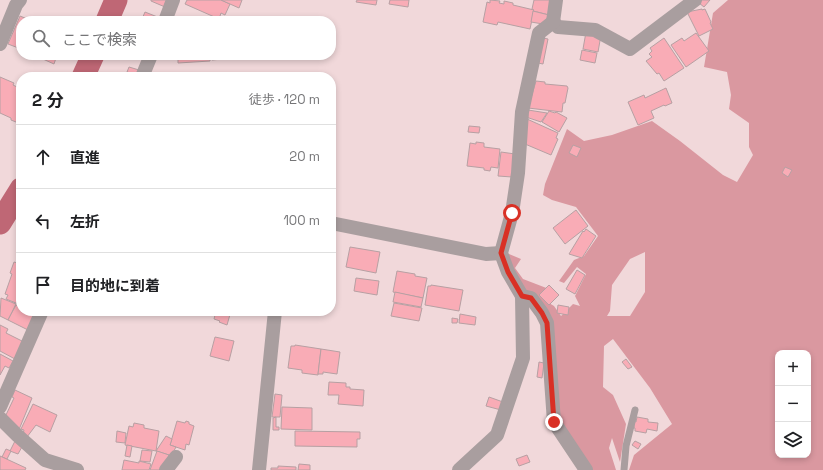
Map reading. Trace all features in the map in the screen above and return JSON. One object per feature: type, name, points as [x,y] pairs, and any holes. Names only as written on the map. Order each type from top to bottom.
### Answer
[{"type":"street","points":[[0,44],[16,5],[20,0]]},
{"type":"street","points":[[167,16],[173,0]]},
{"type":"street","points":[[458,470],[498,435],[524,358],[522,296],[508,272],[501,253],[512,213],[517,181],[522,112],[539,33],[553,22],[556,0]]},
{"type":"street","points":[[553,22],[558,27],[595,30],[630,49],[695,0]]},
{"type":"street","points":[[144,72],[149,60]]},
{"type":"street","points":[[336,224],[486,254],[501,253]]},
{"type":"street","points":[[522,296],[531,298],[547,323],[554,422],[586,470]]},
{"type":"street","points":[[0,407],[40,316]]},
{"type":"street","points":[[259,470],[274,316]]},
{"type":"street","points":[[0,418],[45,460],[77,470]]},
{"type":"street","points":[[166,470],[176,457]]},
{"type":"lane","points":[[624,470],[626,446],[635,410]]},
{"type":"shaded area","points":[[728,0],[823,0],[823,470],[629,470],[634,455],[672,424],[650,388],[613,339],[604,346],[603,387],[613,395],[626,424],[620,462],[612,438],[609,448],[616,470],[590,470],[557,422],[550,319],[523,287],[506,258],[509,254],[521,259],[515,268],[523,279],[549,289],[544,300],[554,306],[561,316],[573,304],[580,306],[575,296],[586,274],[577,267],[564,283],[559,281],[574,260],[584,256],[598,236],[576,207],[552,200],[543,195],[545,184],[567,129],[584,141],[612,135],[652,121],[723,175],[737,182],[753,155],[749,147],[749,123],[729,109],[731,95],[727,72],[704,67],[713,13]],"holes":[[[645,252],[645,292],[630,316],[607,316],[610,311],[612,285],[630,259]]]},
{"type":"building","points":[[151,0],[168,0],[165,7]]},
{"type":"building","points":[[187,0],[221,0],[230,4],[225,15],[221,13],[220,16],[212,16],[185,4]]},
{"type":"building","points":[[221,0],[242,0],[239,8]]},
{"type":"building","points":[[357,0],[377,0],[376,5],[356,2]]},
{"type":"building","points":[[390,0],[409,0],[408,7],[389,4]]},
{"type":"building","points":[[490,0],[500,1],[499,3],[504,4],[504,1],[513,3],[513,5],[534,10],[530,29],[498,22],[497,25],[483,22],[487,2],[490,3]]},
{"type":"building","points":[[534,0],[552,0],[549,15],[533,11]]},
{"type":"building","points":[[702,0],[710,0],[704,7],[699,3]]},
{"type":"building","points":[[705,9],[713,29],[699,36],[687,12]]},
{"type":"building","points":[[533,11],[549,15],[543,24],[531,22]]},
{"type":"building","points":[[145,12],[155,16],[143,16]]},
{"type":"building","points":[[16,25],[16,47],[8,44]]},
{"type":"building","points":[[586,32],[601,35],[598,52],[583,49]]},
{"type":"building","points":[[696,33],[709,51],[686,67],[671,45],[682,38],[684,41]]},
{"type":"building","points":[[543,38],[548,39],[543,64],[538,63]]},
{"type":"building","points":[[664,38],[684,68],[664,81],[659,73],[657,74],[646,61],[652,57],[649,54],[652,51],[650,48]]},
{"type":"building","points":[[582,50],[597,53],[595,63],[580,60]]},
{"type":"building","points":[[45,60],[55,60],[54,64]]},
{"type":"building","points":[[178,60],[210,60],[210,61],[178,63]]},
{"type":"building","points":[[129,67],[139,70],[138,72],[127,72]]},
{"type":"building","points":[[0,77],[14,83],[13,85],[16,86],[16,122],[0,113]]},
{"type":"building","points":[[536,81],[545,82],[545,84],[567,86],[568,88],[565,103],[563,103],[562,112],[528,108]]},
{"type":"building","points":[[666,88],[672,103],[651,111],[654,118],[638,125],[628,102],[644,95],[645,98]]},
{"type":"building","points":[[528,110],[547,113],[541,122],[526,117]]},
{"type":"building","points":[[549,111],[556,112],[567,118],[559,132],[542,122]]},
{"type":"building","points":[[527,119],[558,133],[556,138],[558,139],[551,155],[525,144]]},
{"type":"building","points":[[469,126],[480,127],[479,133],[468,132]]},
{"type":"building","points":[[476,142],[484,143],[484,147],[500,149],[498,168],[491,167],[490,171],[484,170],[484,168],[467,166],[470,143],[476,144]]},
{"type":"building","points":[[573,145],[581,148],[577,157],[569,153]]},
{"type":"building","points":[[501,152],[515,154],[512,177],[498,176]]},
{"type":"building","points":[[785,167],[792,170],[788,177],[782,173]]},
{"type":"building","points":[[576,210],[588,226],[565,244],[553,228]]},
{"type":"building","points":[[586,229],[596,236],[582,258],[569,254],[583,231],[584,232]]},
{"type":"building","points":[[350,247],[380,252],[376,273],[346,267]]},
{"type":"building","points":[[14,262],[16,263],[16,303],[6,299],[8,295],[5,294],[12,274],[10,273]]},
{"type":"building","points":[[577,270],[585,275],[575,294],[566,289]]},
{"type":"building","points":[[397,271],[427,278],[423,298],[393,292]]},
{"type":"building","points":[[356,278],[379,281],[377,295],[354,291]]},
{"type":"building","points":[[431,285],[463,290],[459,311],[425,305],[428,286]]},
{"type":"building","points":[[549,285],[559,295],[549,305],[539,295]]},
{"type":"building","points":[[395,292],[423,298],[421,307],[393,302]]},
{"type":"building","points":[[1,298],[16,304],[8,320],[0,316]]},
{"type":"building","points":[[394,303],[422,308],[419,321],[391,316]]},
{"type":"building","points":[[16,305],[16,316],[37,316],[30,331],[8,320]]},
{"type":"building","points":[[558,305],[569,307],[568,315],[557,313]]},
{"type":"building","points":[[460,314],[476,317],[475,325],[459,323]]},
{"type":"building","points":[[215,316],[230,316],[227,325],[214,319]]},
{"type":"building","points":[[452,318],[458,319],[457,323],[452,323]]},
{"type":"building","points":[[0,325],[8,329],[6,333],[24,342],[15,359],[0,351]]},
{"type":"building","points":[[215,337],[234,341],[229,361],[210,356]]},
{"type":"building","points":[[295,345],[321,349],[318,375],[302,373],[302,370],[288,368],[291,346]]},
{"type":"building","points":[[321,349],[340,352],[337,374],[323,372],[323,374],[318,374]]},
{"type":"building","points":[[0,354],[13,361],[9,368],[5,366],[0,375]]},
{"type":"building","points":[[626,359],[632,367],[628,369],[622,362]]},
{"type":"building","points":[[539,362],[544,363],[542,378],[537,377]]},
{"type":"building","points":[[329,382],[346,383],[346,387],[350,387],[350,389],[364,390],[363,406],[338,404],[339,395],[328,395]]},
{"type":"building","points":[[15,390],[32,398],[18,432],[5,417],[14,398],[12,397]]},
{"type":"building","points":[[275,394],[282,395],[280,417],[272,417]]},
{"type":"building","points":[[489,397],[503,402],[501,410],[486,406]]},
{"type":"building","points":[[33,404],[57,415],[50,432],[36,425],[27,437],[23,434],[24,430],[21,429]]},
{"type":"building","points":[[282,407],[312,408],[312,430],[281,429]]},
{"type":"building","points":[[276,417],[276,427],[279,427],[279,430],[273,430],[273,418]]},
{"type":"building","points":[[637,417],[648,419],[648,422],[658,423],[657,431],[647,429],[646,433],[635,431],[634,421],[636,422]]},
{"type":"building","points":[[177,421],[185,423],[186,421],[194,426],[189,445],[186,444],[185,450],[170,445]]},
{"type":"building","points":[[134,423],[144,425],[144,428],[159,431],[156,451],[125,445],[129,426],[133,427]]},
{"type":"building","points":[[117,431],[126,433],[125,443],[116,442]]},
{"type":"building","points":[[295,431],[360,432],[360,439],[357,439],[357,447],[295,446]]},
{"type":"building","points":[[166,436],[172,439],[170,445],[176,447],[170,458],[169,455],[156,451]]},
{"type":"building","points":[[15,441],[23,445],[18,454],[10,451]]},
{"type":"building","points":[[635,441],[641,444],[638,449],[632,445]]},
{"type":"building","points":[[127,445],[132,446],[130,457],[125,456]]},
{"type":"building","points":[[6,449],[11,451],[7,459],[2,457]]},
{"type":"building","points":[[142,450],[152,451],[150,462],[140,461]]},
{"type":"building","points":[[157,451],[169,455],[164,470],[150,470]]},
{"type":"building","points":[[527,455],[530,462],[519,466],[516,459]]},
{"type":"building","points":[[0,456],[26,468],[25,470],[0,470]]},
{"type":"building","points":[[124,460],[139,463],[139,461],[151,464],[149,470],[122,470]]},
{"type":"building","points":[[299,464],[310,465],[310,470],[298,470]]},
{"type":"building","points":[[278,466],[296,467],[296,470],[271,470],[271,468],[278,468]]},
{"type":"waterway","points":[[109,16],[116,0]]},
{"type":"waterway","points":[[85,72],[91,60]]},
{"type":"waterway","points":[[0,223],[16,197]]},
{"type":"route","points":[[512,213],[501,253],[508,272],[522,296],[531,298],[547,323],[554,422]]}]
